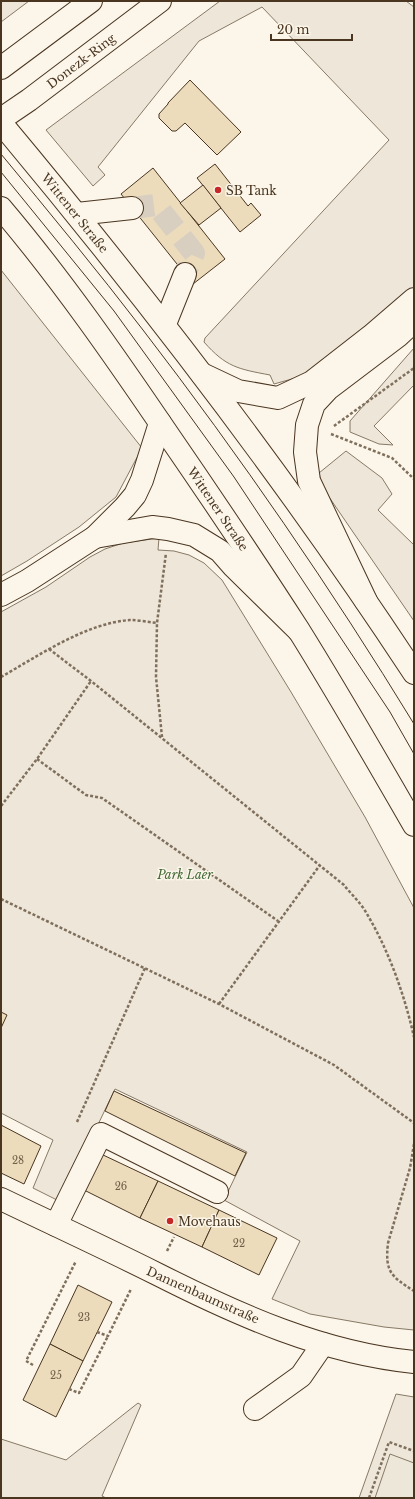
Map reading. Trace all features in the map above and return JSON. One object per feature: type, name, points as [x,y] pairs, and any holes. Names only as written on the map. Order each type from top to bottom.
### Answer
[{"type":"main road","points":[[47,32],[74,1]]},
{"type":"main road","points":[[1,68],[47,32],[91,1]]},
{"type":"main road","name":"Donezk-Ring","points":[[1,119],[160,1]]},
{"type":"main road","name":"Wittener Straße","points":[[1,123],[73,209],[165,324],[266,460],[366,601],[414,673]]},
{"type":"main road","name":"Wittener Straße","points":[[1,208],[24,235],[108,347],[225,518],[298,630],[362,735],[414,825]]},
{"type":"main road","points":[[73,209],[132,208]]},
{"type":"main road","points":[[165,324],[185,274]]},
{"type":"main road","points":[[202,374],[238,391],[278,398],[312,382],[371,336],[414,299]]},
{"type":"main road","points":[[366,601],[308,482],[305,452],[307,425],[314,404],[328,389],[398,336],[414,321]]},
{"type":"main road","points":[[1,595],[33,577],[95,538],[125,507],[135,495],[147,466],[160,423]]},
{"type":"main road","points":[[95,538],[152,527],[194,535],[220,551],[234,567],[298,630]]},
{"type":"main road","points":[[56,1225],[101,1134],[217,1192]]},
{"type":"main road","name":"Dannenbaumstraße","points":[[1,1199],[236,1312],[349,1352],[390,1360],[414,1362]]},
{"type":"main road","points":[[255,1409],[302,1376],[323,1344]]},
{"type":"path","points":[[331,427],[414,368]]},
{"type":"path","points":[[325,432],[392,458],[414,479]]},
{"type":"path","points":[[162,738],[156,677],[157,623],[168,543],[168,529]]},
{"type":"path","points":[[1,677],[49,649],[98,626],[130,620],[157,623]]},
{"type":"path","points":[[49,649],[320,864],[344,885],[363,908],[391,962],[408,1012],[414,1037]]},
{"type":"path","points":[[1,806],[37,759],[91,681]]},
{"type":"path","points":[[37,759],[86,795],[102,798],[278,921]]},
{"type":"path","points":[[219,1004],[320,864]]},
{"type":"path","points":[[1,899],[219,1004],[334,1065],[414,1123]]},
{"type":"path","points":[[74,1128],[145,968]]},
{"type":"path","points":[[414,1144],[410,1168],[388,1242],[387,1255],[388,1269],[401,1283],[414,1291]]},
{"type":"path","points":[[33,1365],[26,1361],[86,1240]]},
{"type":"path","points":[[69,1390],[79,1393],[141,1267]]},
{"type":"path","points":[[97,1332],[108,1336]]},
{"type":"path","points":[[369,1498],[389,1442],[414,1451]]},
{"type":"green space","points":[[1,1],[29,1],[1,22]]},
{"type":"green space","points":[[220,1],[406,1],[414,7],[414,288],[400,301],[306,375],[274,384],[270,375],[241,369],[226,362],[204,342],[205,338],[389,140],[262,7],[199,41],[98,167],[105,175],[93,186],[46,130]]},
{"type":"green space","points":[[1,270],[142,448],[116,497],[79,527],[1,576]]},
{"type":"green space","points":[[414,348],[414,385],[374,426],[393,445],[379,444],[350,432],[350,421]]},
{"type":"green space","points":[[346,451],[382,478],[392,494],[378,510],[414,545],[414,621],[329,497],[321,482],[319,473]]},
{"type":"green space","name":"Park Laer","points":[[159,538],[158,550],[174,551],[189,555],[204,563],[222,580],[291,692],[365,817],[414,908],[414,1330],[384,1327],[310,1314],[272,1299],[300,1241],[224,1200],[247,1152],[115,1089],[61,1202],[33,1188],[53,1140],[1,1113],[1,612],[46,587],[90,557],[105,549],[123,543]]},
{"type":"green space","points":[[396,1394],[414,1397],[414,1498],[359,1498]]},
{"type":"green space","points":[[138,1403],[141,1405],[102,1496],[106,1498],[1,1498],[1,1439],[66,1460]]},
{"type":"shaded area","points":[[390,1454],[414,1463],[414,1498],[375,1498]]},
{"type":"building","points":[[190,80],[241,132],[217,155],[185,123],[176,131],[172,131],[159,118],[159,114]]},
{"type":"building","points":[[215,164],[248,206],[251,203],[261,215],[240,232],[197,178]]},
{"type":"building","points":[[153,168],[225,259],[193,284],[121,194]]},
{"type":"building","points":[[203,185],[221,208],[199,225],[180,203]]},
{"type":"building","points":[[1,1012],[7,1015],[1,1028]]},
{"type":"building","points":[[114,1091],[246,1153],[235,1176],[105,1111]]},
{"type":"building","points":[[1,1125],[41,1146],[24,1184],[1,1173]]},
{"type":"building","points":[[101,1154],[158,1181],[140,1218],[84,1190]]},
{"type":"building","points":[[158,1181],[219,1210],[202,1247],[140,1218]]},
{"type":"building","points":[[219,1210],[277,1238],[259,1275],[202,1247]]},
{"type":"building","points":[[78,1285],[112,1302],[83,1361],[50,1344]]},
{"type":"building","points":[[50,1344],[83,1361],[56,1417],[23,1400]]},
{"type":"tunnel","points":[[132,208],[156,205],[194,253],[185,274]]},
{"type":"tram line","points":[[1,154],[126,308],[215,426],[284,523],[383,673],[414,724]]},
{"type":"tram line","points":[[1,172],[114,311],[234,477],[390,712],[414,754]]},
{"type":"place","name":"SB Tank","points":[[218,190]]},
{"type":"place","name":"Movehaus","points":[[170,1221]]}]
